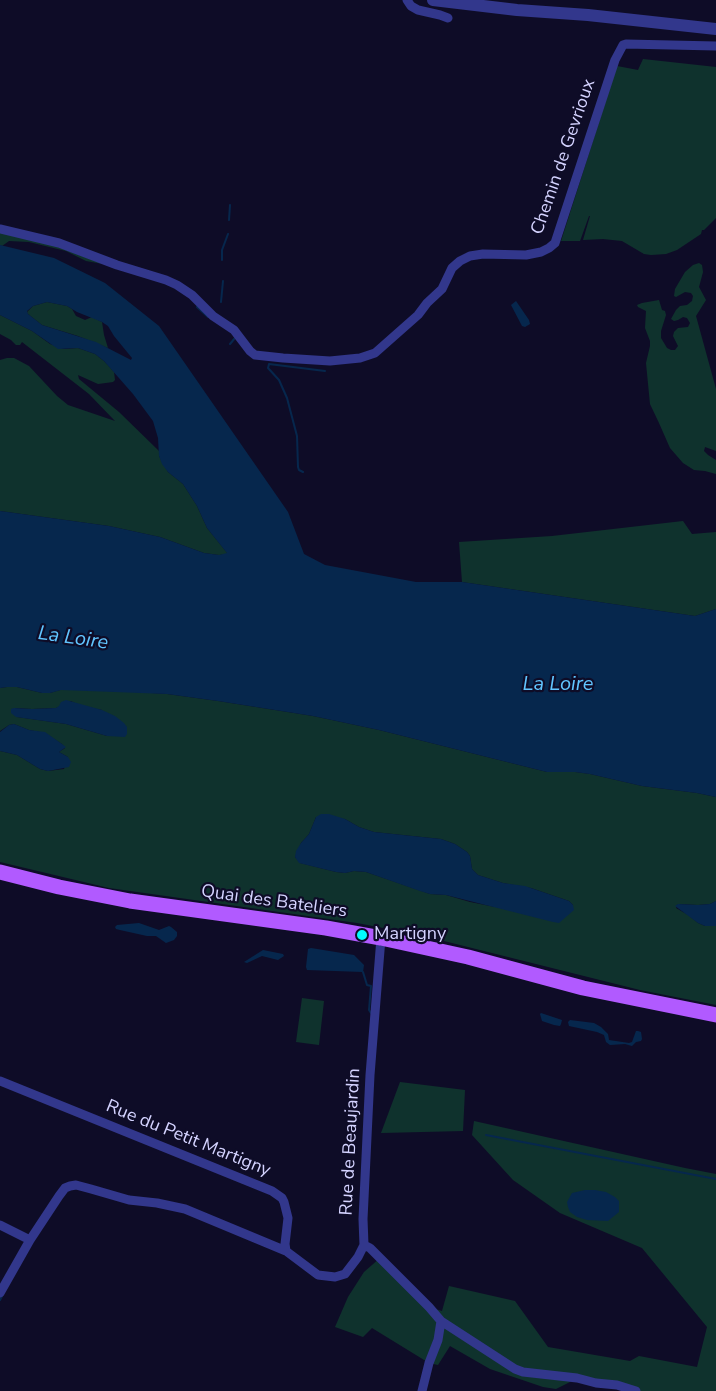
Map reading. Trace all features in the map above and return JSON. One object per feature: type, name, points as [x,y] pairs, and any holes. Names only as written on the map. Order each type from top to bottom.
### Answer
[{"type":"main road","name":"Quai des Bateliers","points":[[0,872],[130,901],[326,928],[381,938],[468,957],[583,988],[716,1015]]},
{"type":"street","points":[[407,0],[418,10],[448,18]]},
{"type":"street","points":[[433,0],[716,29]]},
{"type":"street","name":"Chemin de Gevrioux","points":[[0,229],[59,243],[177,285],[192,295],[213,316],[234,330],[250,351],[260,356],[330,361],[360,358],[375,353],[418,315],[442,289],[452,268],[460,261],[470,256],[483,254],[526,255],[541,252],[555,243],[615,60],[623,45],[716,46]]},
{"type":"street","points":[[0,882],[17,877]]},
{"type":"street","name":"Rue de Beaujardin","points":[[364,1245],[363,1219],[370,1075],[381,938]]},
{"type":"street","name":"Rue du Petit Martigny","points":[[0,1081],[278,1195],[287,1208],[286,1251]]},
{"type":"street","points":[[0,1293],[30,1240],[63,1190],[76,1185],[129,1200],[185,1209],[286,1251],[318,1275],[335,1277],[345,1274],[364,1245],[370,1248],[441,1321],[515,1370],[578,1378],[636,1391]]},
{"type":"street","points":[[0,1224],[30,1240]]},
{"type":"street","points":[[422,1391],[438,1340],[441,1321]]},
{"type":"green space","points":[[643,59],[716,67],[716,218],[702,230],[701,234],[677,250],[666,254],[644,254],[622,241],[583,240],[590,216],[580,241],[561,241],[617,66],[638,70]]},
{"type":"green space","points":[[0,232],[45,242],[103,264],[86,261],[66,251],[29,242],[9,241],[2,246],[0,245]]},
{"type":"green space","points":[[699,263],[702,265],[703,272],[699,287],[706,300],[696,316],[716,389],[716,451],[705,447],[704,451],[716,460],[716,474],[694,470],[683,463],[670,448],[650,404],[646,363],[650,341],[645,328],[646,311],[637,305],[659,300],[666,315],[661,338],[667,348],[675,350],[678,346],[673,336],[674,332],[678,328],[688,327],[690,323],[687,318],[683,317],[674,321],[671,319],[680,306],[692,301],[693,296],[685,292],[676,297],[674,296],[675,289],[685,272]]},
{"type":"green space","points":[[47,302],[67,306],[76,316],[85,320],[92,317],[102,322],[108,348],[42,325],[28,314],[27,312],[33,306]]},
{"type":"green space","points":[[0,315],[32,331],[50,344],[64,349],[78,348],[95,354],[104,361],[114,372],[113,382],[98,384],[78,375],[79,379],[119,412],[159,451],[159,456],[168,472],[183,484],[207,528],[228,554],[204,553],[160,537],[109,526],[0,511],[0,360],[14,358],[29,366],[68,405],[115,421],[89,394],[22,342],[16,345],[0,334]]},
{"type":"green space","points":[[683,521],[692,534],[716,532],[716,609],[695,616],[462,582],[459,542],[552,536]]},
{"type":"green space","points":[[17,687],[42,693],[60,690],[103,690],[167,694],[218,701],[313,716],[379,730],[547,772],[590,774],[642,786],[716,797],[716,901],[698,905],[678,904],[676,908],[698,923],[705,926],[716,926],[716,1005],[640,990],[420,935],[357,923],[109,888],[0,862],[0,751],[17,755],[40,769],[48,771],[64,769],[68,757],[59,752],[65,748],[62,744],[45,733],[14,724],[0,731],[0,688]],"holes":[[[71,701],[78,705],[102,710],[107,736],[66,724],[17,717],[14,708],[56,708]],[[316,817],[345,819],[374,832],[441,839],[467,852],[472,869],[478,875],[503,883],[531,888],[569,901],[573,905],[495,907],[446,895],[430,894],[366,872],[336,872],[300,863],[295,857]]]},
{"type":"green space","points":[[302,998],[324,1001],[319,1045],[296,1042]]},
{"type":"green space","points":[[400,1082],[465,1090],[463,1131],[381,1133]]},
{"type":"green space","points":[[474,1121],[716,1174],[716,1391],[636,1391],[578,1378],[556,1389],[543,1387],[490,1369],[450,1346],[438,1365],[429,1363],[372,1328],[363,1337],[335,1327],[348,1297],[364,1272],[380,1258],[429,1307],[442,1311],[449,1286],[515,1301],[548,1347],[630,1361],[639,1356],[697,1367],[707,1327],[642,1248],[560,1213],[513,1180],[472,1135]]},
{"type":"water","name":"La Loire","points":[[0,245],[54,258],[105,283],[159,326],[288,512],[304,554],[325,565],[416,582],[462,582],[695,616],[716,609],[716,797],[642,786],[590,774],[547,772],[379,730],[313,716],[218,701],[167,694],[61,690],[42,693],[17,687],[0,688],[0,511],[109,526],[160,537],[204,553],[219,555],[227,553],[207,528],[183,484],[162,464],[153,421],[104,361],[95,354],[78,348],[58,349],[32,331],[0,315]],"holes":[[[47,302],[67,306],[108,326],[132,358],[131,360],[96,342],[42,325],[27,311],[33,306]]]},
{"type":"water","points":[[516,301],[529,320],[530,324],[525,327],[522,326],[511,305]]},
{"type":"water","points":[[66,700],[115,716],[127,727],[127,734],[125,737],[107,736],[66,724],[16,717],[11,713],[11,709],[14,708],[56,708]]},
{"type":"water","points":[[14,724],[29,730],[45,732],[66,747],[59,752],[68,757],[71,762],[69,767],[48,771],[40,769],[17,755],[0,751],[0,732]]},
{"type":"water","points":[[321,814],[345,819],[374,832],[441,839],[455,844],[470,856],[472,869],[478,875],[503,883],[525,886],[569,901],[574,910],[559,923],[553,922],[446,895],[430,894],[366,872],[336,872],[299,863],[295,857],[296,851],[309,834],[316,817]]},
{"type":"water","points":[[716,901],[716,926],[705,926],[698,923],[675,906],[678,904],[710,904]]},
{"type":"water","points":[[139,923],[159,930],[169,926],[177,932],[177,936],[166,943],[156,936],[147,936],[115,927]]},
{"type":"water","points":[[308,949],[354,955],[364,965],[363,972],[307,970]]},
{"type":"water","points":[[263,950],[284,956],[278,960],[262,956],[247,963],[244,962]]},
{"type":"water","points":[[541,1013],[562,1020],[560,1026],[542,1021]]},
{"type":"water","points":[[570,1020],[594,1023],[608,1034],[609,1040],[632,1042],[636,1031],[641,1032],[642,1039],[632,1046],[610,1045],[606,1042],[604,1035],[569,1026]]},
{"type":"water","points":[[585,1190],[606,1192],[615,1197],[619,1201],[619,1212],[608,1221],[577,1217],[570,1212],[567,1202],[572,1193]]},
{"type":"waterway","points":[[229,220],[230,205]]},
{"type":"waterway","points":[[222,260],[222,250],[228,234]]},
{"type":"waterway","points":[[221,302],[223,281]]},
{"type":"waterway","points":[[197,307],[208,317]]},
{"type":"waterway","points":[[230,344],[235,338]]},
{"type":"waterway","points":[[303,472],[298,467],[297,436],[287,398],[279,380],[268,368],[269,364],[325,371]]},
{"type":"waterway","points":[[363,972],[367,985],[371,986],[369,1010],[371,1013]]},
{"type":"waterway","points":[[486,1135],[716,1179]]},
{"type":"waterway","points":[[0,1300],[3,1294]]},
{"type":"place","name":"Martigny","points":[[362,935]]}]
